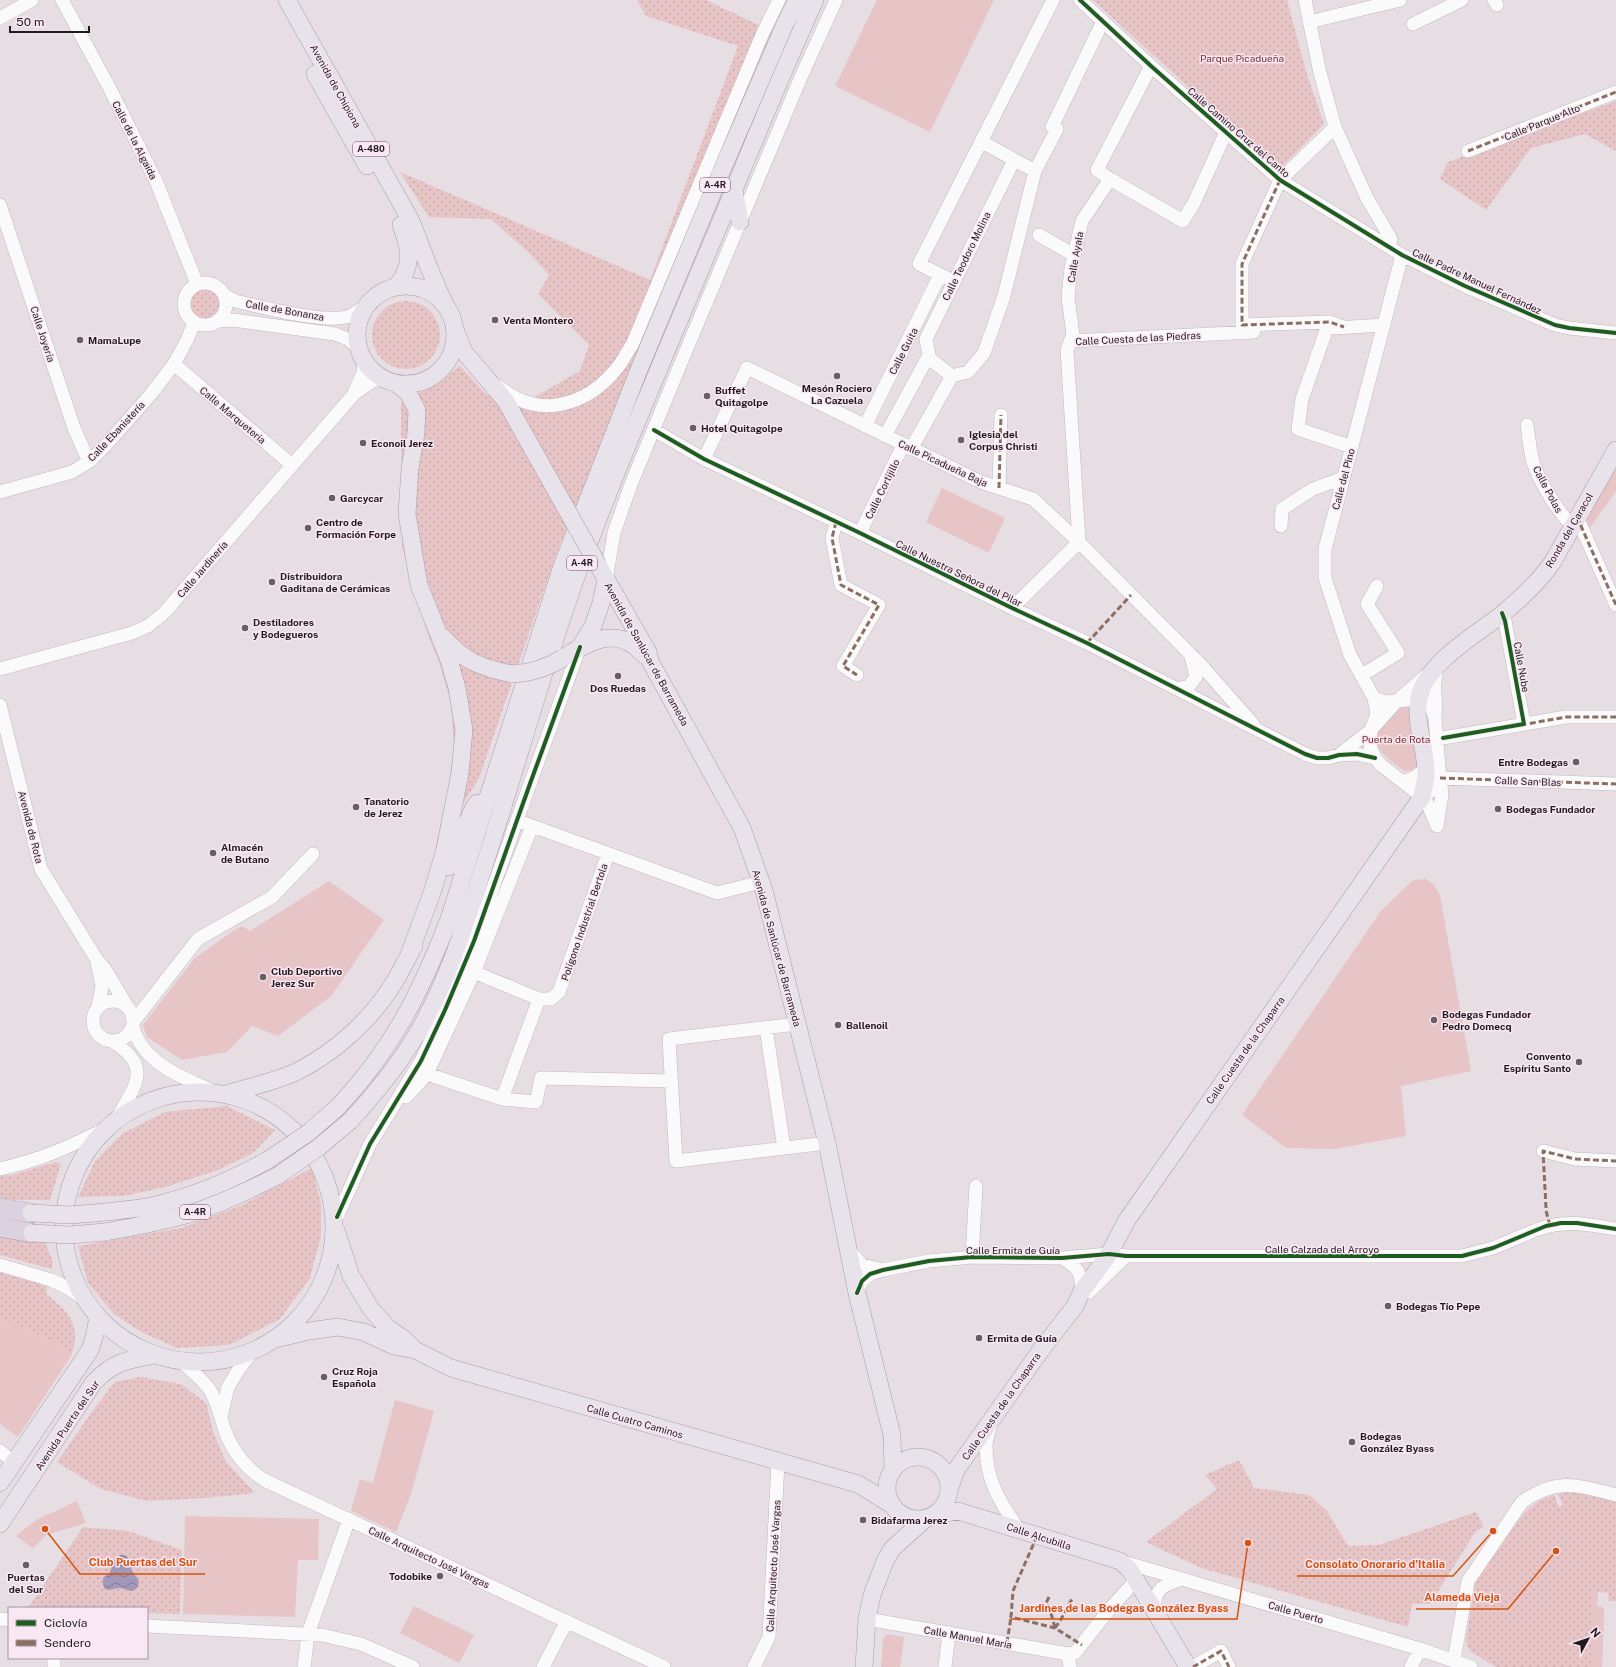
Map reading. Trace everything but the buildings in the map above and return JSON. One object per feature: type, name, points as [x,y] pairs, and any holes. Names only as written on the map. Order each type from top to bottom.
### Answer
[{"type":"highway","name":"A-4R","points":[[0,1208],[31,1213]]},
{"type":"highway","name":"A-4R","points":[[0,1227],[32,1233]]},
{"type":"main road","name":"Avenida de Chipiona","points":[[274,0],[401,225],[409,246],[409,263],[404,277],[397,286]]},
{"type":"main road","name":"Avenida de Chipiona","points":[[287,0],[411,221],[423,249],[431,276],[444,302]]},
{"type":"main road","name":"A-4R","points":[[31,1213],[71,1215],[152,1206],[185,1196],[242,1174],[268,1160],[308,1133],[338,1107],[361,1082],[379,1059],[402,1024],[419,991],[449,919],[490,786],[562,566],[638,372],[718,177],[797,0]]},
{"type":"main road","name":"A-4R","points":[[32,1233],[70,1235],[105,1232],[156,1223],[190,1214],[250,1190],[279,1175],[319,1147],[350,1121],[393,1070],[416,1034],[436,998],[465,923],[555,638],[578,572],[644,404],[815,0]]},
{"type":"main road","points":[[734,190],[740,222]]},
{"type":"main road","points":[[389,381],[409,384],[422,382],[434,376],[444,367],[454,349],[456,330],[452,315],[444,302],[423,288],[410,285],[397,286],[386,289],[376,295],[361,314],[356,336],[361,354],[372,370],[389,381],[408,393],[417,410],[416,433],[410,468],[407,514],[419,585],[449,660],[457,688],[464,730],[460,773],[445,849],[434,890],[409,954]]},
{"type":"main road","name":"Avenida de Sanlúcar de Barrameda","points":[[456,330],[464,352],[475,367],[500,393],[514,416],[648,652],[650,661],[742,828],[761,882],[826,1143],[857,1293],[892,1435],[891,1474]]},
{"type":"main road","name":"Ronda del Caracol","points":[[1422,798],[1426,776],[1418,717],[1419,699],[1422,686],[1435,668],[1534,586],[1543,575],[1616,450]]},
{"type":"main road","points":[[580,647],[593,626],[601,603],[602,572]]},
{"type":"main road","points":[[437,629],[454,650],[473,663],[492,670],[512,674],[536,671],[550,666],[580,647],[611,637],[620,638],[637,647],[650,661]]},
{"type":"main road","points":[[337,1224],[325,1276],[304,1312],[273,1340],[252,1352],[211,1362],[182,1362],[155,1355],[134,1345],[115,1332],[98,1316],[86,1300],[73,1274],[66,1247],[64,1219],[68,1192],[77,1168],[89,1147],[111,1124],[141,1105],[162,1096],[185,1092],[221,1093],[295,1072],[324,1056],[353,1033],[377,1006],[395,981],[426,925],[473,809],[490,786]]},
{"type":"main road","name":"Calle Cuesta de la Chaparra","points":[[948,1494],[956,1470],[1041,1350],[1075,1306],[1082,1291],[1109,1254],[1127,1220],[1422,798]]},
{"type":"main road","name":"Calle Cuatro Caminos","points":[[221,1093],[246,1100],[271,1113],[292,1130],[310,1151],[324,1175],[332,1197],[337,1224],[352,1276],[371,1309],[388,1328],[404,1338],[415,1350]]},
{"type":"main road","points":[[0,1483],[90,1350],[95,1334],[98,1316]]},
{"type":"main road","name":"Calle Cuatro Caminos","points":[[273,1340],[309,1330],[338,1327],[364,1332],[394,1346],[415,1350],[451,1368],[858,1484],[895,1509]]},
{"type":"main road","name":"Avenida Puerta del Sur","points":[[0,1524],[94,1382],[103,1373],[124,1361],[155,1355]]},
{"type":"main road","points":[[864,1667],[868,1619],[872,1595],[885,1561],[892,1548],[943,1508],[948,1494],[948,1480],[943,1470],[934,1462],[924,1458],[913,1458],[903,1461],[891,1474],[887,1489],[895,1509],[892,1548]]},
{"type":"main road","name":"Calle Cuatro Caminos","points":[[858,1484],[876,1482],[891,1474]]},
{"type":"main road","points":[[948,1494],[958,1511]]},
{"type":"main road","points":[[895,1509],[909,1518],[930,1517]]},
{"type":"main road","name":"Calle Alcubilla","points":[[930,1517],[958,1511],[1120,1561]]},
{"type":"main road","points":[[1120,1561],[1129,1569],[1188,1667]]},
{"type":"street","points":[[0,18],[32,0]]},
{"type":"street","name":"Calle de la Algaida","points":[[62,0],[110,89],[156,181],[197,284]]},
{"type":"street","points":[[489,380],[517,399],[534,404],[550,406],[568,403],[588,395],[617,368],[632,345],[762,35],[779,0]]},
{"type":"street","points":[[602,572],[614,532],[654,430],[806,64],[836,0]]},
{"type":"street","points":[[953,282],[919,264],[1053,0]]},
{"type":"street","name":"Calle Camino Cruz del Canto","points":[[1080,0],[1151,66],[1280,180],[1402,255]]},
{"type":"street","points":[[1305,0],[1320,73],[1336,127],[1367,198],[1391,239],[1389,246]]},
{"type":"street","points":[[1309,22],[1400,0]]},
{"type":"street","points":[[1413,24],[1462,0]]},
{"type":"street","points":[[930,355],[930,359],[952,376],[968,372],[984,353],[1004,296],[1035,172],[1056,129],[1052,127],[1103,21]]},
{"type":"street","points":[[1151,66],[1097,170],[1183,221],[1194,203],[1226,132]]},
{"type":"street","name":"Calle Parque Alto","points":[[1468,151],[1616,92]]},
{"type":"street","points":[[1336,127],[1280,180],[1242,264],[1242,325],[1330,322],[1344,327]]},
{"type":"street","points":[[982,142],[1035,172]]},
{"type":"street","name":"Calle Teodoro Molina","points":[[930,355],[926,338],[1014,160]]},
{"type":"street","name":"Calle Ayala","points":[[1070,341],[1073,335],[1068,297],[1074,255],[1082,221],[1110,179]]},
{"type":"street","name":"Calle Joyería","points":[[0,205],[74,428],[90,461]]},
{"type":"street","points":[[1039,234],[1074,255]]},
{"type":"street","name":"Calle del Pino","points":[[1374,698],[1350,655],[1325,578],[1325,549],[1402,255]]},
{"type":"street","name":"Calle Padre Manuel Fernández","points":[[1402,255],[1465,286],[1541,320],[1569,328],[1616,333]]},
{"type":"street","name":"Calle Guita","points":[[865,426],[940,275]]},
{"type":"street","points":[[203,283],[216,286],[224,295],[226,309],[219,321],[207,326],[194,323],[185,313],[184,299],[187,293],[197,284],[203,283]]},
{"type":"street","name":"Calle de Bonanza","points":[[224,295],[235,302],[315,317],[347,317],[355,314],[368,304]]},
{"type":"street","name":"Calle de Bonanza","points":[[219,321],[233,320],[335,334],[348,339],[361,354]]},
{"type":"street","name":"Calle Ebanistería","points":[[0,492],[72,472],[90,461],[151,394],[174,364],[194,323]]},
{"type":"street","name":"Calle Cuesta de las Piedras","points":[[1079,542],[1067,350],[1070,341],[1384,325]]},
{"type":"street","points":[[1327,328],[1302,399],[1298,429],[1352,447]]},
{"type":"street","name":"Calle Jardinería","points":[[354,394],[363,372],[361,354]]},
{"type":"street","points":[[885,436],[930,355]]},
{"type":"street","name":"Calle Marquetería","points":[[174,364],[292,465]]},
{"type":"street","name":"Calle Picadueña Baja","points":[[704,459],[747,368],[981,482],[1033,499],[1079,542],[1190,655],[1258,730],[1305,754],[1318,758],[1357,754],[1375,758]]},
{"type":"street","name":"Calle Cortijillo","points":[[860,533],[907,447],[952,376]]},
{"type":"street","name":"Calle Jardinería","points":[[0,669],[132,632],[148,626],[164,613],[354,394],[371,382],[389,381]]},
{"type":"street","points":[[999,488],[1001,416]]},
{"type":"street","name":"Calle Polas","points":[[1527,425],[1534,465],[1548,493],[1565,520],[1574,521],[1616,604]]},
{"type":"street","name":"Calle Nuestra Señora del Pilar","points":[[654,430],[704,459],[860,533],[1012,608],[1087,642],[1258,730]]},
{"type":"street","points":[[1281,526],[1282,509],[1313,489],[1343,478]]},
{"type":"street","points":[[836,522],[832,538],[841,585],[879,605],[843,666],[857,675]]},
{"type":"street","points":[[1012,608],[1079,542]]},
{"type":"street","points":[[1362,675],[1398,653],[1367,604],[1377,586]]},
{"type":"street","name":"Calle Nube","points":[[1502,614],[1505,620],[1524,724]]},
{"type":"street","points":[[337,1224],[359,1168],[386,1119],[421,1061],[445,1010],[474,941],[580,647]]},
{"type":"street","name":"Calle Picadueña Baja","points":[[1178,689],[1189,686],[1196,677],[1190,655]]},
{"type":"street","points":[[1339,755],[1371,730],[1397,701],[1435,668]]},
{"type":"street","points":[[1435,668],[1434,684],[1437,706],[1435,719]]},
{"type":"street","points":[[1374,698],[1386,702],[1419,699],[1427,703],[1432,709],[1435,719],[1442,794],[1437,826],[1428,805],[1422,798],[1381,765],[1375,758],[1370,746],[1371,730],[1377,714],[1374,698]]},
{"type":"street","name":"Avenida de Rota","points":[[0,705],[41,869],[97,960],[105,969],[131,1016],[136,1038],[146,1053],[176,1073],[221,1093]]},
{"type":"street","points":[[1437,739],[1566,717],[1616,717]]},
{"type":"street","points":[[1403,782],[1414,777],[1425,769]]},
{"type":"street","points":[[1422,798],[1434,789],[1440,778]]},
{"type":"street","name":"Calle San Blas","points":[[1440,778],[1616,784]]},
{"type":"street","name":"Polígono Industrial Bertola","points":[[517,821],[717,893],[761,882]]},
{"type":"street","points":[[386,1119],[427,1074],[474,972],[532,826]]},
{"type":"street","points":[[113,1042],[125,1038],[131,1016],[144,1008],[198,939],[272,897],[313,854]]},
{"type":"street","name":"Polígono Industrial Bertola","points":[[539,999],[550,999],[559,992],[608,854]]},
{"type":"street","name":"Avenida de Rota","points":[[97,960],[102,986],[98,1007]]},
{"type":"street","points":[[474,972],[539,999],[502,1099]]},
{"type":"street","points":[[0,1169],[26,1164],[63,1150],[111,1124],[134,1087],[138,1076],[137,1065],[131,1055],[113,1042],[101,1038],[93,1027],[94,1013],[98,1007],[104,1003],[118,1001],[131,1016]]},
{"type":"street","points":[[797,1024],[669,1039],[676,1161],[826,1143]]},
{"type":"street","points":[[766,1028],[784,1148]]},
{"type":"street","points":[[427,1074],[502,1099],[536,1102],[541,1078],[671,1081]]},
{"type":"street","points":[[1543,1151],[1575,1159],[1616,1161]]},
{"type":"street","points":[[972,1257],[976,1186]]},
{"type":"street","name":"Calle Calzada del Arroyo","points":[[1109,1254],[1126,1256],[1462,1256],[1493,1248],[1550,1225],[1577,1222],[1616,1229]]},
{"type":"street","name":"Calle Ermita de Guía","points":[[849,1249],[862,1265],[884,1270]]},
{"type":"street","name":"Calle Ermita de Guía","points":[[857,1293],[862,1281],[870,1274],[929,1261],[972,1257],[1062,1258],[1109,1254]]},
{"type":"street","name":"Calle Cuesta de la Chaparra","points":[[1075,1306],[1126,1256]]},
{"type":"street","name":"Calle Ermita de Guía","points":[[1062,1258],[1074,1265],[1081,1275],[1082,1291]]},
{"type":"street","points":[[0,1265],[52,1280],[68,1288],[86,1300]]},
{"type":"street","points":[[221,1418],[228,1388],[239,1369],[252,1352]]},
{"type":"street","name":"Calle Arquitecto José Vargas","points":[[182,1362],[201,1379],[210,1391],[235,1452],[254,1473],[264,1480],[664,1667]]},
{"type":"street","points":[[993,1417],[986,1444],[990,1481],[998,1499],[1019,1530]]},
{"type":"street","points":[[0,1451],[14,1462]]},
{"type":"street","name":"Calle Arquitecto José Vargas","points":[[754,1667],[769,1637],[778,1462]]},
{"type":"street","points":[[1454,1660],[1468,1581],[1522,1502],[1534,1493],[1552,1486],[1568,1484],[1616,1494]]},
{"type":"street","points":[[304,1667],[308,1634],[349,1519]]},
{"type":"street","name":"Calle Puerto","points":[[1120,1561],[1420,1649],[1471,1667]]},
{"type":"street","points":[[1154,1609],[1154,1600],[1158,1591],[1163,1587],[1184,1579]]},
{"type":"street","points":[[1069,1661],[1108,1611],[1136,1580]]},
{"type":"street","name":"Calle Manuel María","points":[[868,1619],[949,1633],[1069,1661]]},
{"type":"street","points":[[543,1667],[567,1621]]},
{"type":"street","points":[[148,1626],[308,1634],[340,1638],[361,1644],[413,1667]]},
{"type":"street","points":[[945,1667],[949,1633]]},
{"type":"street","points":[[1411,1667],[1420,1649]]},
{"type":"street","points":[[1193,1667],[1221,1651],[1229,1667]]},
{"type":"green space","points":[[637,0],[706,0],[774,31],[764,51],[559,547],[479,778],[435,849],[449,786],[454,745],[451,703],[440,665],[426,629],[402,546],[401,403],[426,389],[460,366],[486,394],[519,406],[580,371],[589,345],[538,294],[549,275],[529,253],[491,219],[429,217],[400,172],[650,280],[738,46],[646,16]]},
{"type":"green space","points":[[877,0],[994,0],[930,132],[835,86]]},
{"type":"green space","name":"Parque Picadueña","points":[[1093,0],[1287,0],[1307,75],[1324,124],[1279,170]]},
{"type":"green space","points":[[1616,101],[1616,151],[1585,134],[1531,148],[1486,210],[1440,179],[1448,162]]},
{"type":"green space","points":[[202,288],[208,288],[218,295],[221,304],[220,310],[214,317],[208,320],[202,320],[192,313],[189,307],[189,301],[196,291]]},
{"type":"green space","points":[[399,301],[413,301],[425,307],[434,316],[440,328],[438,348],[430,359],[419,367],[413,369],[399,369],[393,367],[382,359],[374,348],[372,342],[372,328],[374,322],[382,311],[393,303]]},
{"type":"green space","points":[[1616,468],[1616,491],[1587,532],[1585,523],[1588,516]]},
{"type":"green space","points":[[942,488],[1005,518],[989,553],[926,522]]},
{"type":"green space","name":"Puerta de Rota","points":[[1412,705],[1418,766],[1412,770],[1405,771],[1382,753],[1376,741],[1377,734],[1382,724],[1403,706]]},
{"type":"green space","points":[[1426,879],[1434,885],[1440,895],[1471,1071],[1401,1086],[1406,1136],[1334,1149],[1286,1148],[1242,1115],[1380,912],[1413,880]]},
{"type":"green space","name":"Club Deportivo Jerez Sur","points":[[329,881],[384,920],[331,996],[278,1036],[252,1026],[227,1052],[182,1060],[147,1037],[143,1025],[195,958],[236,929],[242,926],[250,931]]},
{"type":"green space","points":[[227,1106],[275,1130],[253,1153],[218,1170],[169,1186],[124,1196],[78,1197],[95,1161],[122,1134],[165,1112]]},
{"type":"green space","points":[[55,1162],[61,1164],[50,1200],[14,1200],[0,1198],[0,1176],[12,1175]]},
{"type":"green space","points":[[312,1168],[321,1204],[321,1236],[310,1278],[280,1319],[229,1345],[177,1348],[143,1333],[114,1314],[88,1283],[78,1246],[181,1228],[242,1205]]},
{"type":"green space","points":[[0,1236],[45,1242],[53,1262],[52,1269],[0,1255]]},
{"type":"green space","points":[[0,1270],[47,1287],[46,1294],[67,1313],[74,1328],[75,1336],[71,1356],[63,1346],[19,1325],[0,1319]]},
{"type":"green space","points":[[0,1319],[19,1325],[63,1346],[71,1356],[18,1437],[0,1424]]},
{"type":"green space","points":[[141,1377],[181,1384],[206,1403],[214,1434],[226,1462],[255,1493],[205,1498],[147,1501],[101,1489],[57,1462],[96,1406],[115,1382]]},
{"type":"green space","points":[[395,1400],[434,1411],[411,1494],[396,1532],[351,1511],[360,1479],[373,1483]]},
{"type":"green space","points":[[1239,1460],[1254,1488],[1309,1495],[1327,1511],[1348,1546],[1378,1545],[1476,1512],[1484,1527],[1476,1531],[1430,1604],[1412,1604],[1408,1627],[1201,1568],[1146,1542],[1217,1489],[1205,1475]]},
{"type":"green space","points":[[1584,1493],[1616,1501],[1616,1601],[1608,1601],[1609,1593],[1598,1592],[1596,1606],[1604,1608],[1602,1667],[1496,1667],[1470,1651],[1467,1646],[1466,1639],[1475,1584],[1523,1514],[1540,1500],[1554,1495],[1559,1507],[1563,1505],[1558,1494]]},
{"type":"green space","points":[[77,1501],[86,1523],[46,1535],[33,1548],[16,1536],[36,1520]]},
{"type":"green space","points":[[185,1516],[319,1519],[318,1560],[298,1560],[295,1617],[183,1614]]},
{"type":"green space","points":[[83,1527],[128,1531],[182,1550],[180,1614],[148,1613],[148,1607],[29,1607]]},
{"type":"green space","points":[[1593,1592],[1598,1592],[1597,1607],[1604,1608],[1602,1667],[1591,1667]]},
{"type":"green space","points":[[414,1606],[474,1635],[459,1663],[400,1633]]},
{"type":"green space","points":[[887,1634],[904,1637],[900,1667],[881,1667],[883,1639]]},
{"type":"water","points":[[120,1555],[128,1557],[132,1571],[139,1581],[137,1588],[132,1591],[120,1588],[108,1590],[103,1584],[103,1578],[110,1572],[114,1561]]},
{"type":"marked path","points":[[1468,151],[1616,92]]},
{"type":"marked path","points":[[1280,180],[1242,264],[1242,325],[1330,322],[1344,327]]},
{"type":"marked path","points":[[999,488],[1001,415]]},
{"type":"marked path","points":[[1577,517],[1616,605]]},
{"type":"marked path","points":[[836,522],[832,538],[841,585],[879,605],[843,666],[857,675]]},
{"type":"marked path","points":[[1087,643],[1131,595]]},
{"type":"marked path","points":[[1521,725],[1566,717],[1616,717]]},
{"type":"marked path","points":[[1440,778],[1616,784]]},
{"type":"marked path","points":[[1546,1208],[1543,1151],[1575,1159],[1616,1161]]},
{"type":"marked path","points":[[1546,1211],[1550,1225]]},
{"type":"marked path","points":[[1037,1536],[1013,1591],[1011,1617],[1055,1628],[1082,1645]]},
{"type":"marked path","points":[[1049,1597],[1046,1603],[1055,1628]]},
{"type":"marked path","points":[[1055,1628],[1072,1599]]},
{"type":"marked path","points":[[1007,1643],[1011,1617]]},
{"type":"marked path","points":[[1193,1667],[1221,1651],[1229,1667]]},
{"type":"cycle path","points":[[1080,0],[1151,66],[1280,180],[1402,255],[1465,286],[1555,325],[1616,333]]},
{"type":"cycle path","points":[[654,430],[704,459],[1087,643],[1305,754],[1317,758],[1357,754],[1375,758]]},
{"type":"cycle path","points":[[1443,738],[1524,724],[1505,621],[1502,613]]},
{"type":"cycle path","points":[[337,1217],[370,1144],[421,1061],[445,1010],[474,941],[580,647]]},
{"type":"cycle path","points":[[857,1293],[862,1281],[870,1274],[929,1261],[972,1257],[1062,1258],[1109,1254],[1126,1256],[1462,1256],[1493,1248],[1546,1226],[1561,1223],[1577,1223],[1616,1229]]},
{"type":"place","name":"Venta Montero","points":[[495,320]]},
{"type":"place","name":"MamaLupe","points":[[80,340]]},
{"type":"place","name":"Mesón Rociero La Cazuela","points":[[837,376]]},
{"type":"place","name":"Buffet Quitagolpe","points":[[707,396]]},
{"type":"place","name":"Hotel Quitagolpe","points":[[693,428]]},
{"type":"place","name":"Iglesia del Corpus Christi","points":[[961,440]]},
{"type":"place","name":"Econoil Jerez","points":[[363,443]]},
{"type":"place","name":"Garcycar","points":[[332,498]]},
{"type":"place","name":"Centro de Formación Forpe","points":[[308,528]]},
{"type":"place","name":"Distribuidora Gaditana de Cerámicas","points":[[272,582]]},
{"type":"place","name":"Destiladores y Bodegueros","points":[[245,628]]},
{"type":"place","name":"Dos Ruedas","points":[[618,676]]},
{"type":"place","name":"Entre Bodegas","points":[[1576,762]]},
{"type":"place","name":"Tanatorio de Jerez","points":[[356,807]]},
{"type":"place","name":"Bodegas Fundador","points":[[1498,809]]},
{"type":"place","name":"Almacén de Butano","points":[[213,853]]},
{"type":"place","name":"Club Deportivo Jerez Sur","points":[[263,977]]},
{"type":"place","name":"Bodegas Fundador Pedro Domecq","points":[[1434,1020]]},
{"type":"place","name":"Ballenoil","points":[[838,1025]]},
{"type":"place","name":"Convento Espíritu Santo","points":[[1579,1062]]},
{"type":"place","name":"Bodegas Tío Pepe","points":[[1388,1306]]},
{"type":"place","name":"Ermita de Guía","points":[[979,1338]]},
{"type":"place","name":"Cruz Roja Española","points":[[324,1377]]},
{"type":"place","name":"Bodegas González Byass","points":[[1352,1442]]},
{"type":"place","name":"Bidafarma Jerez","points":[[863,1520]]},
{"type":"place","name":"Club Puertas del Sur","points":[[45,1529]]},
{"type":"place","name":"Consolato Onorario d'Italia","points":[[1493,1531]]},
{"type":"place","name":"Jardines de las Bodegas González Byass","points":[[1248,1543]]},
{"type":"place","name":"Alameda Vieja","points":[[1556,1551]]},
{"type":"place","name":"Puertas del Sur","points":[[26,1565]]},
{"type":"place","name":"Todobike","points":[[440,1576]]}]
